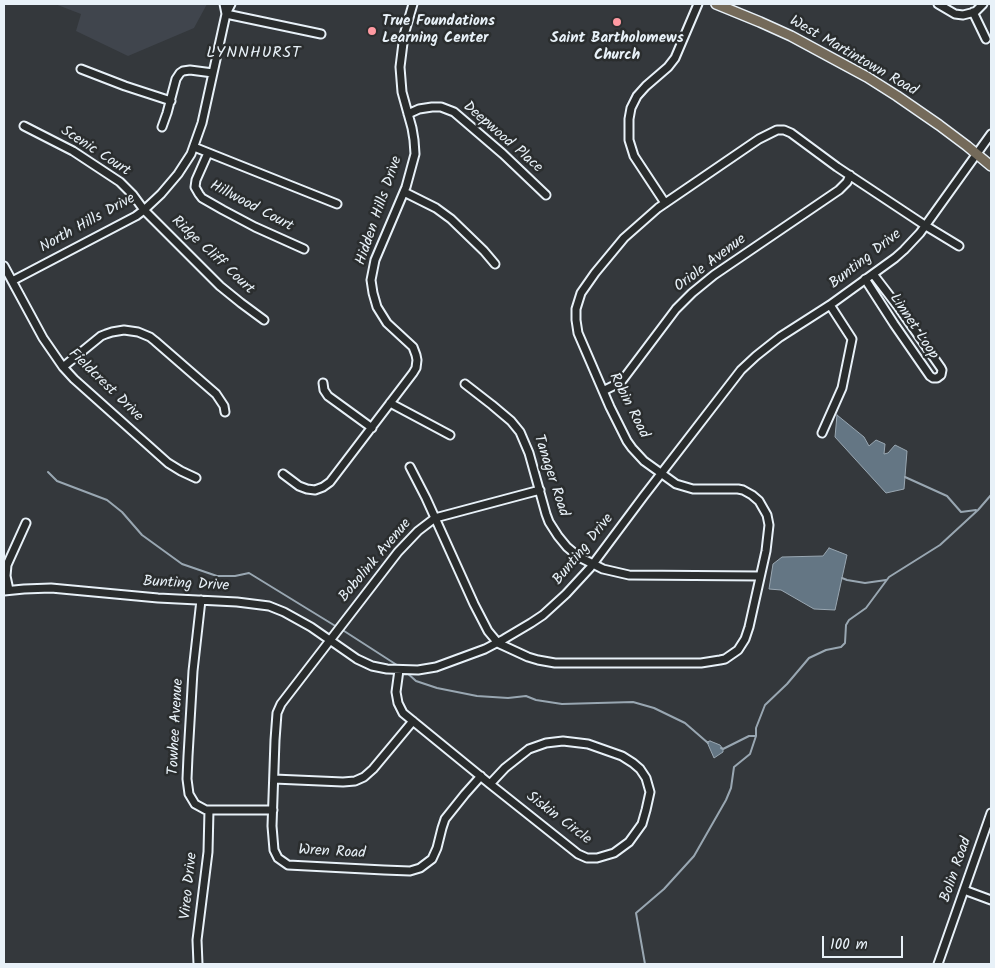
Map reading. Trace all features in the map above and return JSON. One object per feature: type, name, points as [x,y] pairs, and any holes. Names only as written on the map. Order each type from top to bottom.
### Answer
[{"type":"main road","name":"West Martintown Road","points":[[716,4],[791,36],[867,77],[930,119],[991,166]]},
{"type":"street","name":"North Hills Drive","points":[[224,4],[226,14]]},
{"type":"street","name":"North Hills Drive","points":[[12,281],[136,216],[178,174],[194,147],[206,108],[226,14],[231,4]]},
{"type":"street","name":"Hidden Hills Drive","points":[[283,474],[304,488],[315,490],[330,482],[413,373],[417,364],[416,355],[410,343],[393,330],[382,317],[374,300],[371,280],[375,260],[409,178],[414,154],[414,140],[402,92],[400,67],[404,35],[412,4]]},
{"type":"street","points":[[665,203],[634,156],[628,140],[628,119],[637,96],[675,58],[698,4]]},
{"type":"street","points":[[938,4],[955,14],[963,15],[979,9],[984,4]]},
{"type":"street","points":[[973,12],[986,39]]},
{"type":"street","points":[[226,14],[321,34]]},
{"type":"street","points":[[81,69],[171,101]]},
{"type":"street","points":[[162,127],[168,113],[176,79],[180,73],[190,70],[213,73]]},
{"type":"street","name":"Deepwood Place","points":[[408,114],[432,107],[441,107],[454,112],[546,195]]},
{"type":"street","name":"Scenic Court","points":[[24,126],[73,151],[110,175],[126,188],[144,210]]},
{"type":"street","name":"Robin Road","points":[[410,467],[484,624],[498,642],[528,657],[555,663],[701,663],[720,660],[734,653],[745,639],[750,627],[766,551],[769,525],[765,510],[759,501],[748,492],[738,489],[693,489],[671,481],[632,448],[603,391],[578,334],[575,315],[581,293],[624,238],[658,208],[759,140],[777,130],[791,133],[850,176],[959,246]]},
{"type":"street","name":"Bunting Drive","points":[[6,590],[51,588],[269,606],[291,615],[311,627],[357,659],[380,668],[399,670],[427,669],[444,665],[498,642],[530,623],[557,603],[583,576],[710,409],[748,363],[780,337],[830,305],[873,274],[913,242],[991,134]]},
{"type":"street","points":[[194,147],[338,204]]},
{"type":"street","name":"Hillwood Court","points":[[208,153],[196,180],[195,187],[198,194],[255,227],[304,249]]},
{"type":"street","name":"Oriole Avenue","points":[[603,391],[621,382],[676,309],[692,293],[714,275],[839,190],[850,176]]},
{"type":"street","points":[[404,192],[436,208],[484,251],[495,264]]},
{"type":"street","name":"Ridge Cliff Court","points":[[144,210],[220,286],[264,320]]},
{"type":"street","name":"Fieldcrest Drive","points":[[4,266],[43,338],[74,379],[168,463],[196,478]]},
{"type":"street","name":"Linnet Loop","points":[[865,279],[930,376],[937,378],[941,375],[941,368],[900,308],[873,274]]},
{"type":"street","points":[[822,433],[842,388],[852,339],[830,305]]},
{"type":"street","points":[[888,316],[900,308]]},
{"type":"street","points":[[63,366],[101,336],[124,330],[138,332],[150,337],[216,394],[224,406],[225,412]]},
{"type":"street","points":[[323,383],[324,390],[328,396],[372,428]]},
{"type":"street","name":"Tanager Road","points":[[465,384],[511,421],[520,432],[527,446],[546,514],[558,536],[572,552],[585,561],[603,570],[629,576],[760,576]]},
{"type":"street","points":[[390,403],[450,435]]},
{"type":"street","name":"Bobolink Avenue","points":[[330,640],[411,537],[435,518],[540,490]]},
{"type":"street","points":[[6,590],[7,565],[26,523]]},
{"type":"street","name":"Towhee Avenue","points":[[200,600],[191,697],[187,779],[189,794],[192,800],[202,808],[209,810]]},
{"type":"street","name":"Wren Road","points":[[330,640],[278,708],[272,810],[274,850],[278,858],[285,863],[297,865],[410,871],[424,866],[432,859],[437,848],[445,819],[481,776]]},
{"type":"street","name":"Siskin Circle","points":[[399,670],[396,686],[398,703],[404,713],[490,784],[574,852],[582,856],[602,858],[614,853],[629,842],[638,830],[644,817],[650,792],[643,773],[628,759],[588,744],[572,741],[546,742],[528,749],[505,768],[490,784]]},
{"type":"street","points":[[274,779],[355,781],[374,769],[413,721]]},
{"type":"street","points":[[209,810],[272,810]]},
{"type":"street","name":"Vireo Drive","points":[[198,964],[198,940],[208,852],[209,810]]},
{"type":"street","name":"Bolin Road","points":[[938,964],[991,813]]},
{"type":"street","points":[[964,890],[991,900]]},
{"type":"shaded area","points":[[55,4],[207,4],[194,28],[128,56],[76,31],[81,14]]},
{"type":"water","points":[[837,415],[864,437],[869,446],[876,440],[885,444],[884,454],[888,453],[895,445],[907,451],[904,489],[886,493],[835,437]]},
{"type":"water","points":[[829,548],[847,555],[835,610],[814,609],[781,590],[769,589],[773,564],[782,557],[823,556]]},
{"type":"water","points":[[710,741],[720,745],[723,749],[723,752],[714,758],[707,742]]},
{"type":"waterway","points":[[48,472],[57,481],[107,500],[122,512],[142,535],[182,564],[217,576],[235,576],[249,573],[337,627]]},
{"type":"waterway","points":[[905,477],[947,496],[961,512],[976,510]]},
{"type":"waterway","points":[[645,964],[636,913],[664,889],[694,856],[726,800],[731,788],[734,767],[750,754],[756,736],[756,728],[765,705],[787,684],[809,658],[826,650],[841,647],[845,643],[846,625],[849,620],[866,608],[889,577],[940,545],[978,510],[991,495]]},
{"type":"waterway","points":[[842,578],[865,583],[886,580]]},
{"type":"waterway","points":[[341,629],[400,667]]},
{"type":"waterway","points":[[406,672],[416,681],[437,688],[477,696],[508,698],[526,696],[536,700],[562,704],[633,702],[654,708],[685,723],[708,743]]},
{"type":"waterway","points":[[721,748],[723,749],[749,736],[756,736]]},
{"type":"place","name":"Saint Bartholomews Church","points":[[617,22]]},
{"type":"place","name":"True Foundations Learning Center","points":[[372,31]]},
{"type":"district","name":"LYNNHURST","points":[[254,54]]}]
